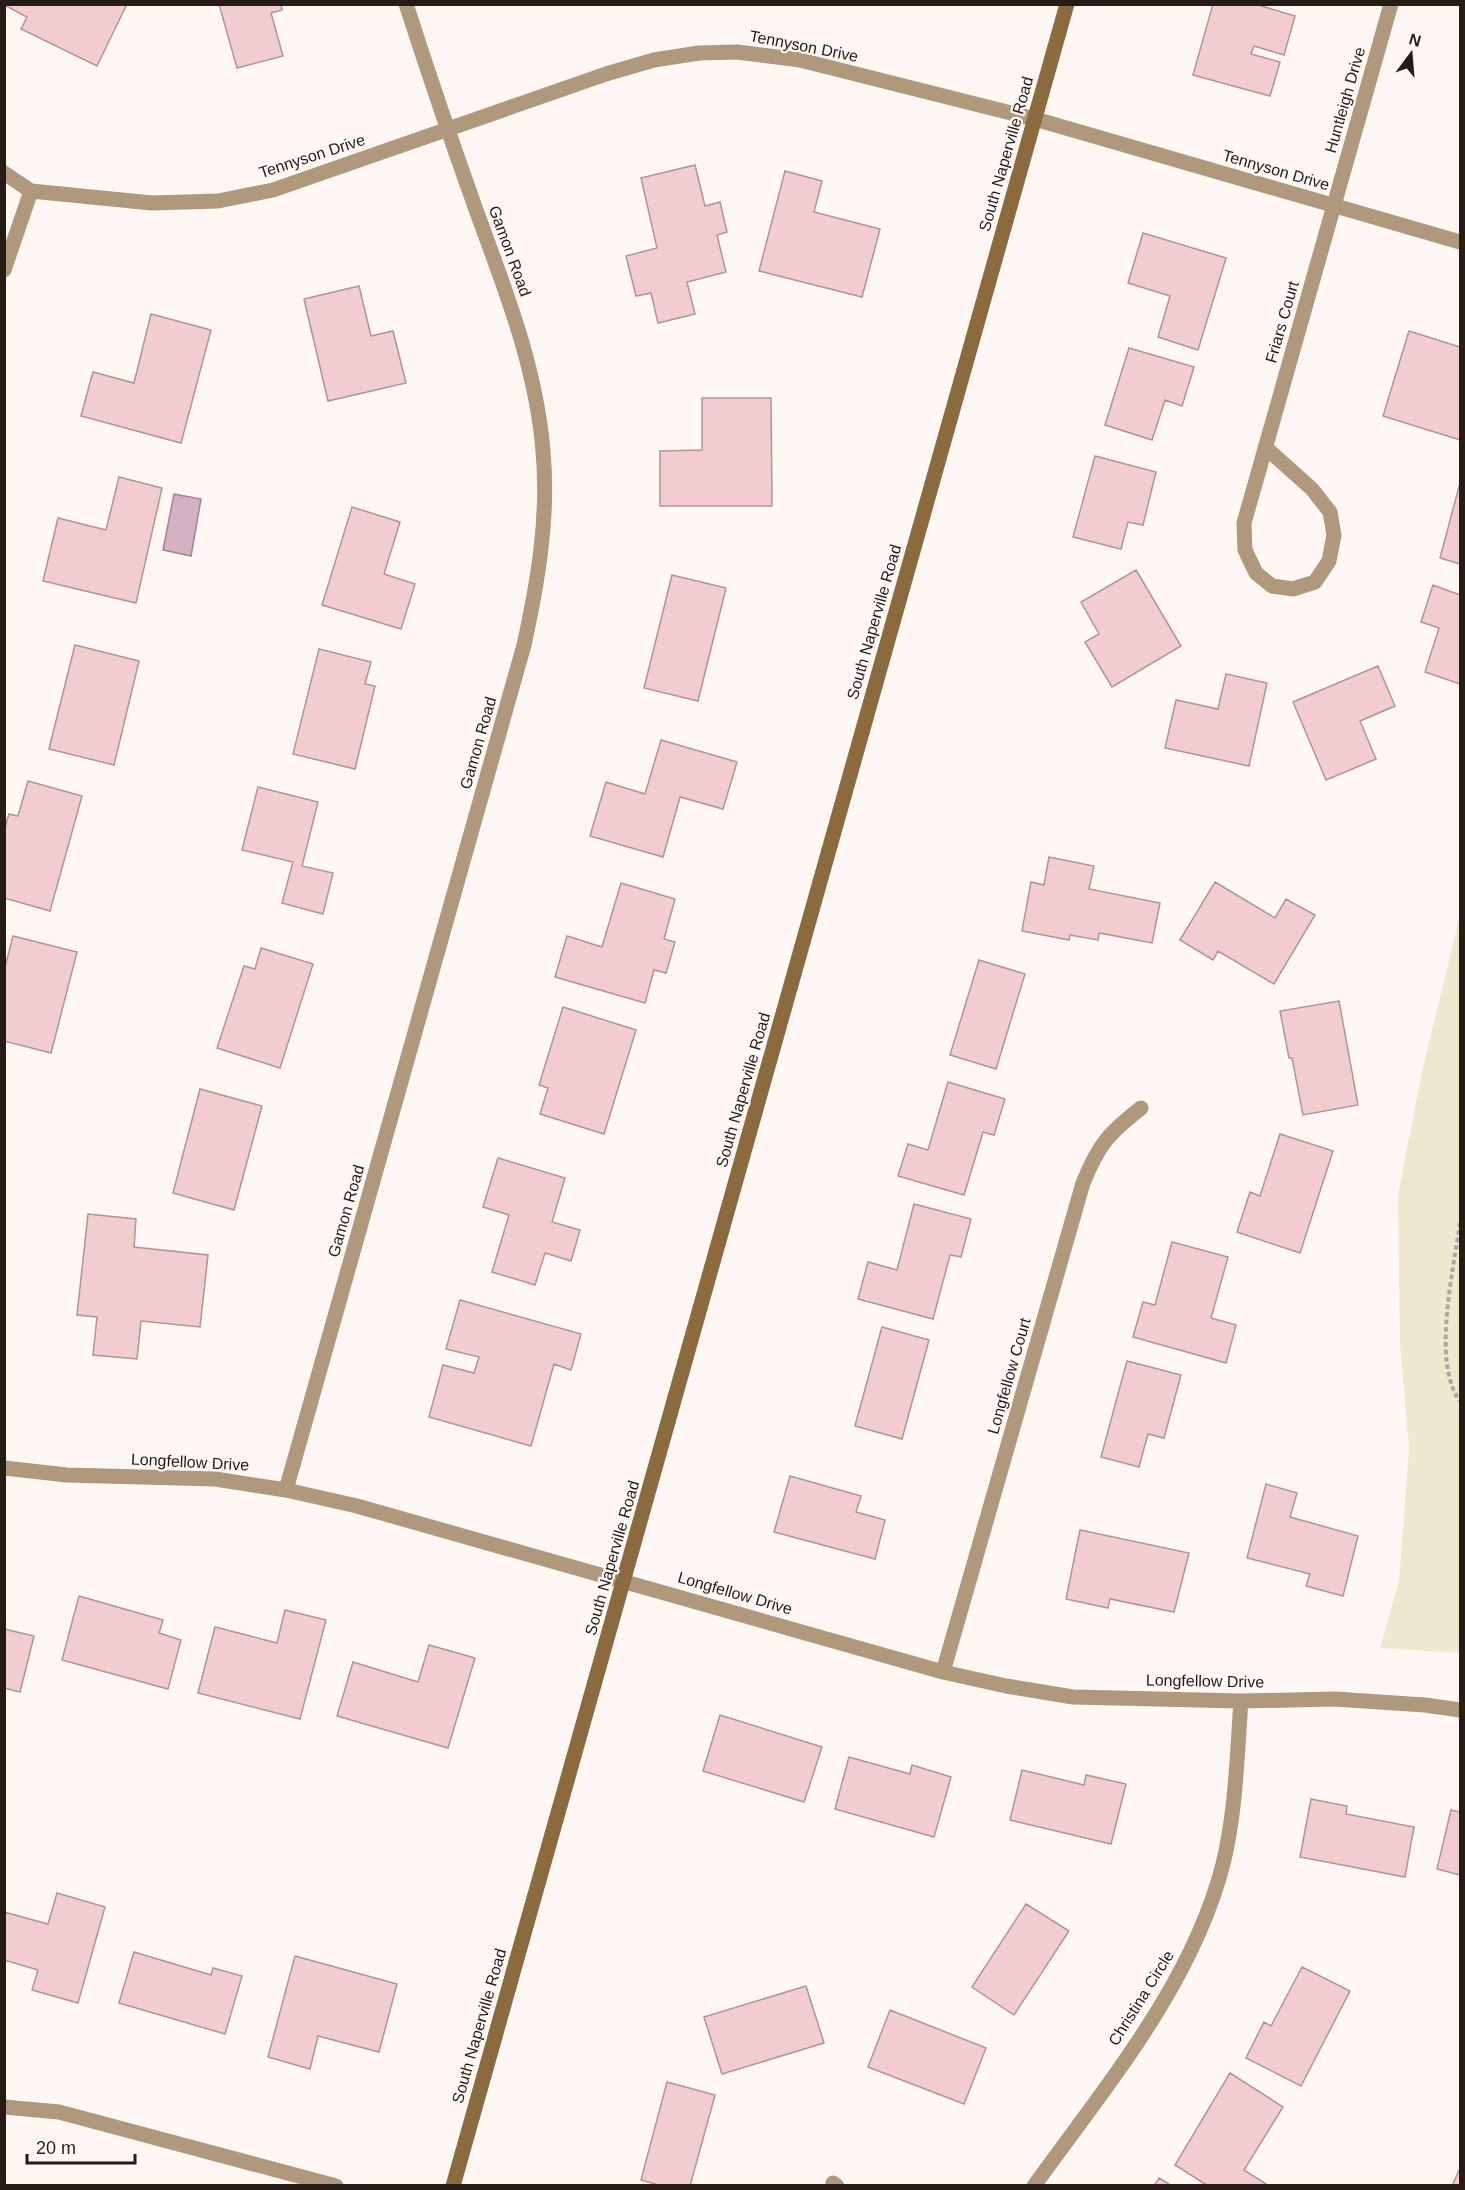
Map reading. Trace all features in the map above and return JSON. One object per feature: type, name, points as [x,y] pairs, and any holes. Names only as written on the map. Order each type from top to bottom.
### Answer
[{"type":"main road","name":"South Naperville Road","points":[[453,2186],[1067,4]]},
{"type":"street","name":"Gamon Road","points":[[286,1490],[524,645],[539,576],[544,537],[544,453],[531,369],[519,327],[447,129],[406,4]]},
{"type":"street","name":"Huntleigh Drive","points":[[1333,206],[1391,4]]},
{"type":"street","name":"Tennyson Drive","points":[[4,172],[31,191],[152,203],[218,201],[273,190],[606,74],[654,60],[699,53],[737,51],[800,60],[1035,119],[1461,242]]},
{"type":"street","points":[[4,270],[31,191]]},
{"type":"street","name":"Friars Court","points":[[1265,447],[1312,489],[1330,512],[1334,535],[1329,561],[1315,582],[1293,589],[1272,586],[1256,573],[1245,550],[1244,524],[1265,447],[1333,206]]},
{"type":"street","name":"Longfellow Court","points":[[943,1672],[1083,1183],[1094,1155],[1112,1131],[1141,1108]]},
{"type":"street","name":"Longfellow Drive","points":[[4,1468],[67,1475],[214,1479],[286,1490],[357,1506],[943,1672],[1073,1697],[1241,1701],[1335,1699],[1461,1710]]},
{"type":"street","name":"Christina Circle","points":[[1034,2186],[1152,2018],[1191,1951],[1208,1910],[1225,1854],[1233,1812],[1241,1701]]},
{"type":"street","points":[[4,2107],[59,2112],[336,2186]]},
{"type":"path","points":[[1461,1223],[1447,1313],[1445,1352],[1456,1395],[1461,1401]]},
{"type":"shaded area","points":[[174,494],[201,499],[191,556],[163,550]]},
{"type":"shaded area","points":[[1460,915],[1460,1653],[1380,1648],[1399,1581],[1409,1449],[1400,1343],[1398,1195],[1422,1072]]},
{"type":"building","points":[[6,4],[127,4],[97,66],[21,29],[27,17]]},
{"type":"building","points":[[219,4],[281,4],[282,10],[271,13],[283,56],[237,68]]},
{"type":"building","points":[[1213,4],[1255,4],[1295,16],[1284,55],[1254,46],[1251,54],[1280,62],[1270,96],[1193,75]]},
{"type":"building","points":[[695,165],[705,206],[720,202],[727,232],[717,235],[726,272],[687,282],[695,314],[658,323],[651,293],[636,296],[626,256],[657,248],[641,178]]},
{"type":"building","points":[[785,171],[822,181],[814,212],[880,229],[862,297],[759,271]]},
{"type":"building","points":[[1143,233],[1226,258],[1198,350],[1158,337],[1170,296],[1128,283]]},
{"type":"building","points":[[359,286],[371,336],[393,331],[406,383],[328,401],[304,299]]},
{"type":"building","points":[[151,314],[211,330],[181,443],[81,416],[93,372],[134,383]]},
{"type":"building","points":[[1409,331],[1460,347],[1460,440],[1383,416]]},
{"type":"building","points":[[1129,348],[1194,367],[1182,406],[1165,400],[1152,440],[1105,425]]},
{"type":"building","points":[[702,398],[771,398],[772,506],[660,506],[660,451],[702,450]]},
{"type":"building","points":[[1095,456],[1156,472],[1143,525],[1128,522],[1121,549],[1073,537]]},
{"type":"building","points":[[119,477],[162,488],[136,603],[43,581],[58,518],[106,530]]},
{"type":"building","points":[[1460,483],[1460,564],[1440,558]]},
{"type":"building","points":[[352,507],[400,522],[384,574],[415,584],[401,629],[322,605]]},
{"type":"building","points":[[1136,570],[1181,646],[1112,687],[1085,642],[1099,634],[1081,602]]},
{"type":"building","points":[[672,575],[726,588],[698,701],[644,688]]},
{"type":"building","points":[[1433,585],[1460,595],[1460,684],[1425,672],[1439,628],[1421,622]]},
{"type":"building","points":[[75,645],[139,661],[114,765],[49,749]]},
{"type":"building","points":[[319,649],[371,662],[365,684],[375,686],[355,769],[293,754]]},
{"type":"building","points":[[1378,666],[1395,706],[1360,721],[1376,759],[1326,780],[1293,702]]},
{"type":"building","points":[[1226,674],[1267,683],[1249,766],[1165,748],[1176,700],[1218,709]]},
{"type":"building","points":[[661,740],[737,762],[723,809],[680,797],[663,857],[590,836],[606,782],[645,794]]},
{"type":"building","points":[[28,781],[82,796],[50,911],[4,898],[4,830],[9,814],[18,816]]},
{"type":"building","points":[[258,787],[318,802],[302,866],[333,873],[323,914],[282,903],[293,862],[242,850]]},
{"type":"building","points":[[1049,857],[1094,866],[1089,889],[1160,903],[1152,943],[1099,933],[1098,940],[1070,935],[1069,940],[1022,931],[1031,882],[1044,885]]},
{"type":"building","points":[[1215,882],[1275,918],[1286,899],[1315,915],[1274,984],[1218,951],[1213,960],[1180,940]]},
{"type":"building","points":[[621,883],[675,899],[664,939],[675,942],[666,973],[654,970],[645,1003],[555,977],[567,936],[602,947]]},
{"type":"building","points":[[13,936],[77,952],[51,1053],[4,1041],[4,971]]},
{"type":"building","points":[[261,948],[313,964],[280,1068],[217,1048],[244,966],[255,969]]},
{"type":"building","points":[[979,960],[1025,974],[996,1069],[950,1055]]},
{"type":"building","points":[[1339,1001],[1358,1105],[1303,1115],[1280,1011]]},
{"type":"building","points":[[563,1007],[636,1030],[604,1134],[540,1114],[548,1088],[539,1085]]},
{"type":"building","points":[[948,1082],[1005,1099],[994,1135],[983,1132],[964,1195],[898,1176],[908,1144],[928,1150]]},
{"type":"building","points":[[200,1089],[262,1106],[234,1210],[173,1193]]},
{"type":"building","points":[[1280,1134],[1333,1151],[1300,1253],[1237,1232],[1250,1192],[1260,1196]]},
{"type":"building","points":[[498,1158],[565,1178],[552,1222],[580,1230],[571,1261],[545,1253],[535,1285],[492,1272],[509,1215],[483,1207]]},
{"type":"building","points":[[914,1204],[971,1219],[961,1257],[950,1255],[933,1319],[858,1299],[868,1262],[897,1270]]},
{"type":"building","points":[[88,1214],[136,1219],[134,1247],[208,1255],[200,1327],[141,1321],[137,1359],[93,1355],[97,1317],[77,1315]]},
{"type":"building","points":[[1172,1242],[1228,1257],[1211,1318],[1236,1325],[1226,1363],[1133,1337],[1143,1302],[1155,1305]]},
{"type":"building","points":[[460,1300],[581,1334],[571,1370],[554,1364],[531,1446],[429,1417],[443,1365],[474,1373],[479,1357],[446,1349]]},
{"type":"building","points":[[882,1327],[929,1340],[902,1439],[855,1426]]},
{"type":"building","points":[[1127,1361],[1181,1375],[1164,1438],[1148,1434],[1139,1467],[1101,1457]]},
{"type":"building","points":[[790,1476],[861,1496],[856,1512],[885,1520],[875,1559],[774,1532]]},
{"type":"building","points":[[1266,1484],[1297,1493],[1290,1517],[1358,1536],[1343,1596],[1306,1586],[1310,1574],[1247,1558]]},
{"type":"building","points":[[1080,1530],[1189,1553],[1174,1612],[1110,1599],[1108,1608],[1066,1599]]},
{"type":"building","points":[[79,1596],[163,1620],[159,1633],[181,1640],[168,1689],[62,1660]]},
{"type":"building","points":[[285,1610],[326,1620],[300,1719],[198,1693],[215,1627],[277,1643]]},
{"type":"building","points":[[4,1629],[34,1636],[20,1692],[4,1688]]},
{"type":"building","points":[[429,1645],[475,1658],[448,1748],[337,1716],[353,1662],[418,1682]]},
{"type":"building","points":[[720,1715],[822,1747],[804,1802],[703,1771]]},
{"type":"building","points":[[849,1757],[910,1774],[912,1765],[951,1777],[934,1837],[835,1809]]},
{"type":"building","points":[[1022,1770],[1084,1785],[1086,1775],[1126,1784],[1111,1844],[1010,1820]]},
{"type":"building","points":[[1311,1799],[1347,1806],[1346,1814],[1414,1827],[1405,1877],[1300,1857]]},
{"type":"building","points":[[1451,1810],[1460,1812],[1460,1875],[1437,1869]]},
{"type":"building","points":[[57,1893],[105,1907],[78,2003],[32,1990],[38,1970],[4,1960],[4,1912],[48,1924]]},
{"type":"building","points":[[1026,1904],[1069,1931],[1014,2015],[972,1987]]},
{"type":"building","points":[[134,1952],[211,1975],[213,1968],[242,1976],[225,2034],[119,2003]]},
{"type":"building","points":[[295,1956],[397,1984],[379,2052],[318,2036],[310,2069],[268,2057]]},
{"type":"building","points":[[1302,1967],[1350,1991],[1301,2086],[1246,2058],[1264,2022],[1271,2026]]},
{"type":"building","points":[[806,1986],[824,2043],[722,2074],[704,2017]]},
{"type":"building","points":[[890,2010],[986,2048],[964,2104],[868,2067]]},
{"type":"building","points":[[1230,2073],[1283,2107],[1244,2170],[1266,2184],[1265,2186],[1208,2186],[1175,2165]]},
{"type":"building","points":[[667,2082],[715,2095],[690,2186],[662,2186],[641,2180]]},
{"type":"building","points":[[1460,2168],[1460,2186],[1452,2186]]},
{"type":"building","points":[[1159,2178],[1172,2186],[1154,2186]]}]
